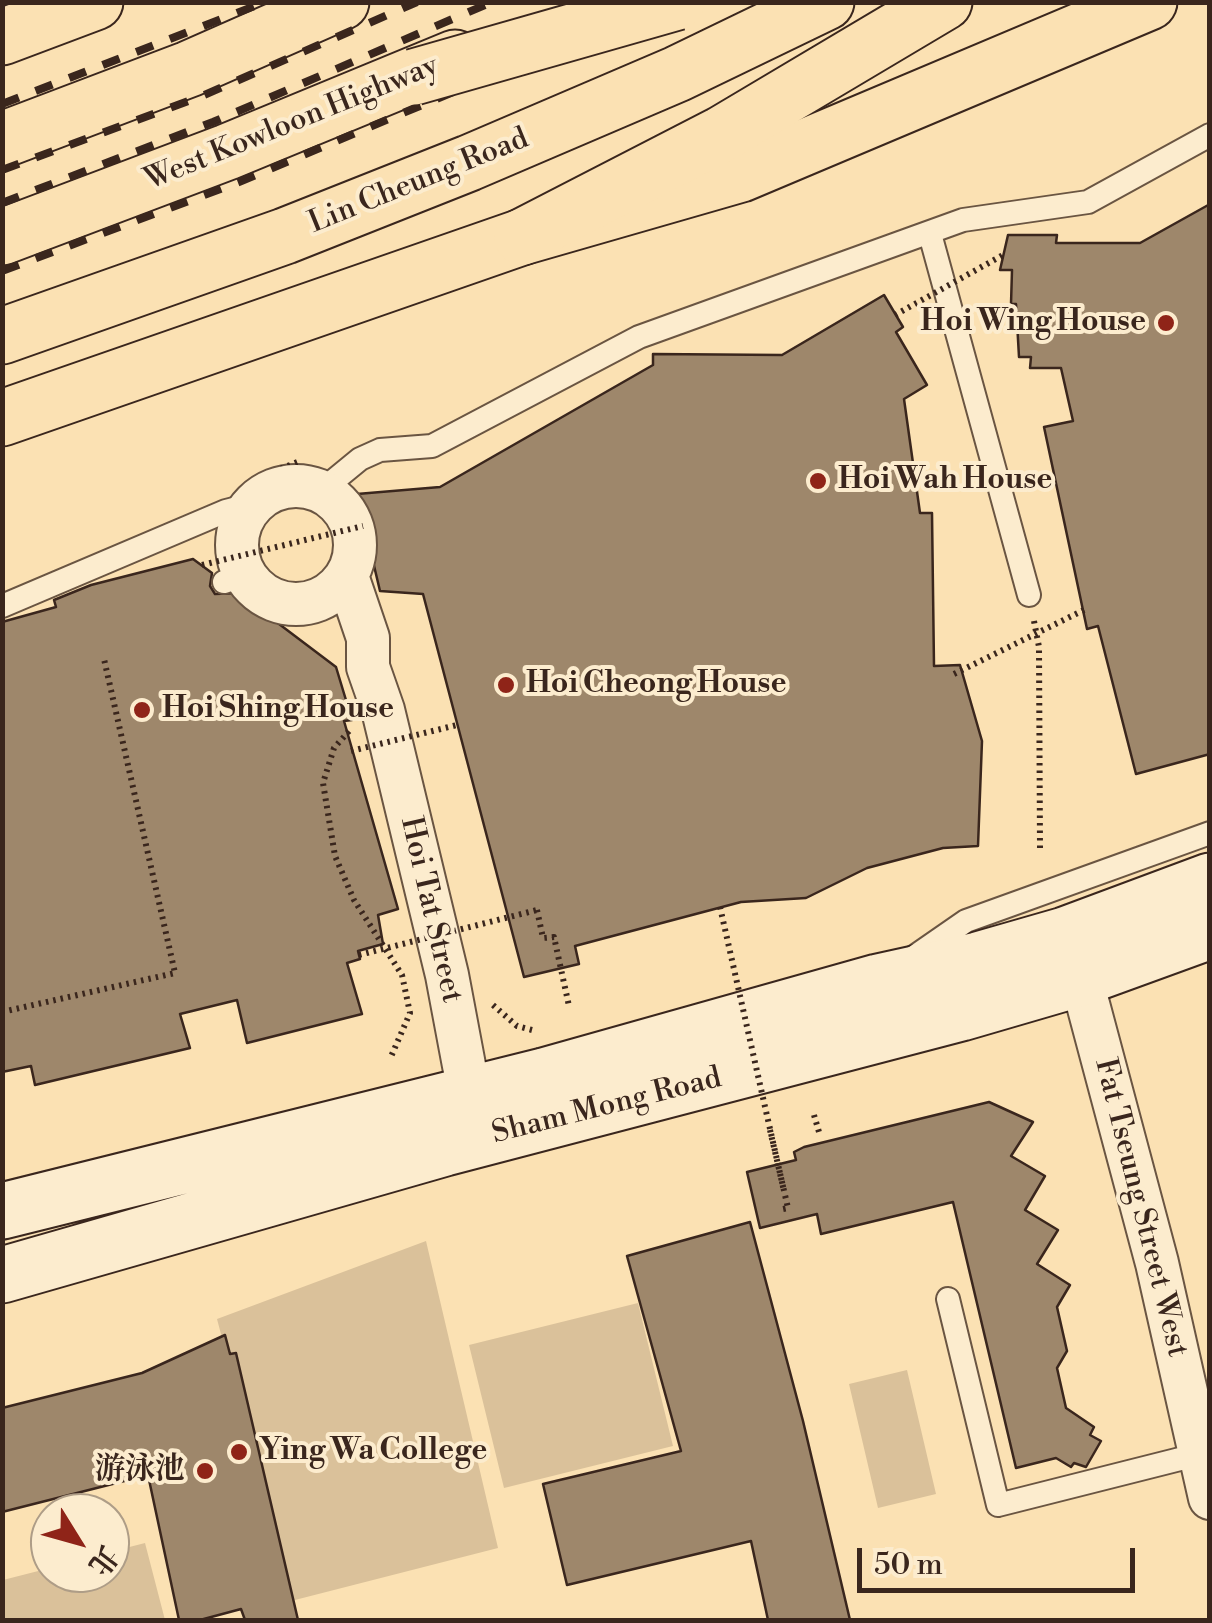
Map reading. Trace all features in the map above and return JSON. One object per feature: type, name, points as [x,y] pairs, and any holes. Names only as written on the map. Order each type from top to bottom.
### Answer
[{"type":"main road","points":[[2,37],[95,2]]},
{"type":"main road","points":[[2,140],[189,69],[341,2]]},
{"type":"main road","name":"West Kowloon Highway","points":[[2,237],[414,77],[577,2]]},
{"type":"main road","points":[[414,77],[678,2]]},
{"type":"main road","name":"Lin Cheung Road","points":[[2,336],[285,236],[469,163],[677,74],[826,2]]},
{"type":"main road","points":[[522,237],[722,134],[944,2]]},
{"type":"main road","points":[[2,418],[522,237],[741,174],[1148,2]]},
{"type":"street","points":[[321,492],[304,486],[287,487],[253,504],[237,538],[234,579],[272,600],[314,602],[335,591],[347,576]]},
{"type":"street","name":"Hoi Tat Street","points":[[321,492],[345,512],[352,526],[356,546],[347,576],[368,638],[368,667],[383,710],[442,956],[469,1092],[465,1128],[445,1148]]},
{"type":"street","name":"Hoi Tat Street","points":[[314,602],[368,667]]},
{"type":"street","name":"Sham Mong Road","points":[[2,1211],[544,1076],[878,982],[978,960],[1064,935],[1210,881]]},
{"type":"street","name":"Sham Mong Road","points":[[2,1275],[445,1148],[656,1095],[1082,978],[1210,931]]},
{"type":"street","name":"Fat Tseung Street West","points":[[1082,978],[1157,1263],[1210,1498]]},
{"type":"lane","points":[[321,492],[360,459],[380,450],[432,446],[639,337],[963,220],[994,212],[1088,202],[1210,134]]},
{"type":"lane","points":[[930,234],[1029,595]]},
{"type":"lane","points":[[2,606],[226,511],[253,504]]},
{"type":"lane","points":[[878,982],[966,922],[1210,833]]},
{"type":"lane","points":[[948,1299],[998,1505],[1200,1454]]},
{"type":"path","points":[[895,315],[1003,254]]},
{"type":"path","points":[[202,565],[363,526]]},
{"type":"path","points":[[1029,595],[1038,647],[1040,849]]},
{"type":"path","points":[[954,674],[1088,608]]},
{"type":"path","points":[[2,1012],[175,973],[104,659]]},
{"type":"path","name":"Hoi Tat Street","points":[[357,721],[334,748],[323,783],[335,856],[354,900],[402,975],[410,1013],[390,1059]]},
{"type":"path","points":[[351,751],[457,726]]},
{"type":"path","points":[[720,907],[784,1191]]},
{"type":"path","points":[[359,954],[537,910],[543,938],[554,937],[569,1006]]},
{"type":"path","points":[[814,1115],[819,1132]]},
{"type":"path","points":[[770,1130],[788,1208],[784,1209]]},
{"type":"shaded area","points":[[426,1241],[498,1548],[291,1601],[217,1319]]},
{"type":"shaded area","points":[[638,1303],[673,1446],[504,1488],[469,1345]]},
{"type":"shaded area","points":[[907,1370],[936,1494],[878,1508],[849,1384]]},
{"type":"shaded area","points":[[145,1543],[165,1620],[5,1620],[3,1580],[30,1573],[30,1593],[130,1593],[130,1547]]},
{"type":"building","points":[[1210,204],[1210,754],[1136,774],[1098,626],[1087,629],[1044,427],[1073,421],[1061,368],[1030,368],[1031,357],[1019,357],[1016,304],[1011,304],[1012,270],[1000,270],[1008,235],[1057,235],[1056,243],[1140,243]]},
{"type":"building","points":[[884,295],[903,327],[896,332],[927,385],[904,399],[920,513],[932,513],[934,666],[960,665],[982,741],[978,846],[943,848],[867,868],[806,898],[741,902],[575,946],[579,964],[524,977],[423,594],[380,591],[357,494],[440,487],[653,365],[653,354],[782,355]]},
{"type":"building","points":[[193,559],[212,573],[210,586],[215,594],[238,593],[336,667],[352,720],[344,721],[398,909],[378,915],[383,944],[358,951],[360,959],[347,963],[362,1014],[247,1043],[237,1000],[180,1014],[190,1048],[35,1085],[31,1066],[2,1072],[2,622],[56,607],[54,600],[91,585]]},
{"type":"building","points":[[989,1102],[1033,1122],[1011,1156],[1045,1176],[1025,1210],[1058,1230],[1037,1264],[1070,1285],[1057,1307],[1067,1351],[1057,1368],[1066,1408],[1094,1427],[1090,1435],[1101,1441],[1086,1467],[1074,1463],[1071,1467],[1056,1458],[1016,1468],[953,1202],[821,1234],[817,1214],[760,1228],[747,1172],[796,1160],[794,1152],[804,1147]]},
{"type":"building","points":[[750,1222],[850,1620],[768,1620],[751,1541],[567,1585],[543,1484],[681,1451],[627,1256]]},
{"type":"building","name":"游泳池","points":[[225,1335],[230,1354],[236,1353],[298,1620],[245,1620],[241,1609],[200,1620],[179,1620],[148,1475],[77,1493],[30,1493],[30,1505],[2,1512],[2,1408],[142,1373]]},
{"type":"railway","points":[[2,104],[265,2]]},
{"type":"railway","points":[[2,170],[202,96],[417,2]]},
{"type":"railway","points":[[2,203],[213,122],[492,2]]},
{"type":"railway","points":[[2,271],[239,182],[667,2]]},
{"type":"place","name":"Hoi Wing House","points":[[1166,323]]},
{"type":"place","name":"Hoi Wah House","points":[[818,481]]},
{"type":"place","name":"Hoi Cheong House","points":[[506,685]]},
{"type":"place","name":"Hoi Shing House","points":[[142,710]]},
{"type":"place","name":"Ying Wa College","points":[[239,1452]]},
{"type":"place","name":"游泳池","points":[[205,1471]]}]
